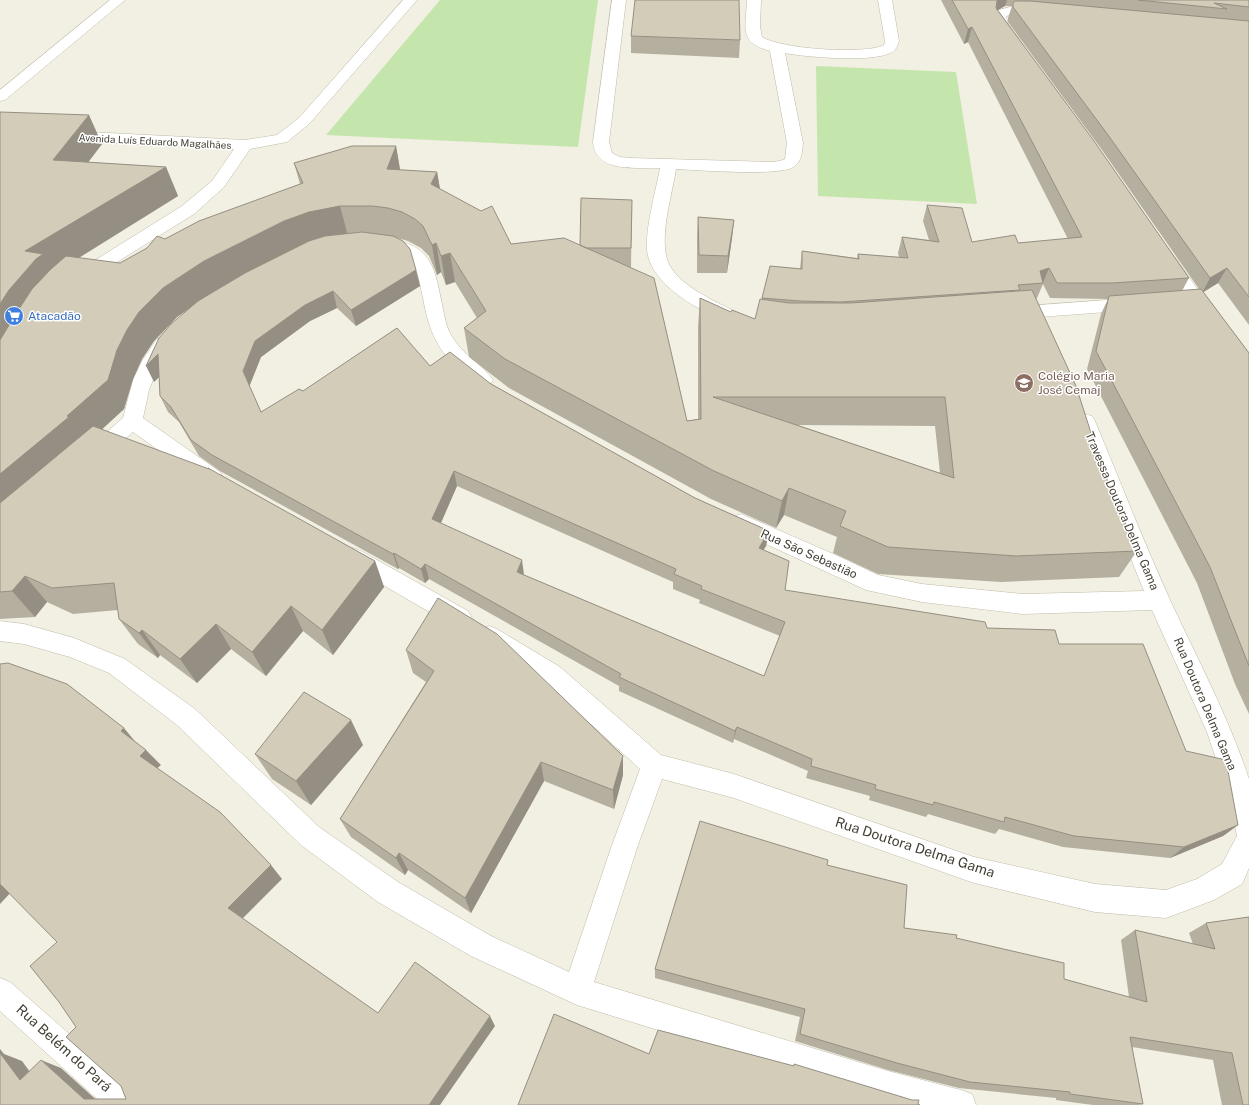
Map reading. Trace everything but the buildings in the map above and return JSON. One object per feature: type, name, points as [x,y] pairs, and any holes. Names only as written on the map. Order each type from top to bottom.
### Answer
[{"type":"street","points":[[0,97],[118,0]]},
{"type":"street","name":"Avenida Luís Eduardo Magalhães","points":[[55,135],[245,145],[282,139],[304,121],[410,0]]},
{"type":"street","points":[[619,0],[601,149],[605,155],[612,159],[628,162],[669,164],[772,167],[785,166],[791,162],[794,157],[795,142],[777,49]]},
{"type":"street","points":[[754,0],[753,33],[755,39],[761,44],[777,49],[862,54],[884,51],[890,47],[892,41],[885,0]]},
{"type":"street","points":[[1021,52],[1003,26],[999,17],[1000,14],[1009,11],[1026,10],[1056,13]]},
{"type":"street","points":[[65,289],[87,272],[188,210],[218,184],[245,145]]},
{"type":"street","points":[[669,164],[657,238],[657,256],[665,272],[681,288],[702,303],[742,318]]},
{"type":"street","points":[[363,242],[370,241],[391,244],[415,254],[426,269],[432,304],[444,340],[449,349],[472,372],[495,390]]},
{"type":"street","points":[[1161,250],[1188,301],[1214,324]]},
{"type":"street","points":[[993,314],[1149,303]]},
{"type":"street","points":[[1041,310],[1049,332]]},
{"type":"street","points":[[79,467],[132,421],[138,395],[148,370],[160,348],[174,333]]},
{"type":"street","name":"Travessa Doutora Delma Gama","points":[[1078,404],[1159,600]]},
{"type":"street","points":[[132,421],[212,478],[233,490]]},
{"type":"street","name":"Rua São Sebastião","points":[[723,515],[874,583],[922,593],[1023,604],[1159,600]]},
{"type":"street","name":"Rua Doutora Delma Gama","points":[[337,548],[434,602],[552,674],[654,765],[734,786],[974,870],[1095,898],[1166,904],[1204,890],[1232,874],[1249,840]]},
{"type":"street","name":"Rua Doutora Delma Gama","points":[[1159,600],[1219,732],[1234,769],[1243,801],[1249,833]]},
{"type":"street","points":[[0,631],[24,634],[74,648],[117,666],[186,717],[310,836],[388,892],[480,946],[578,991],[888,1086],[961,1105]]},
{"type":"street","points":[[578,991],[624,848],[654,765]]},
{"type":"street","name":"Rua Belém do Pará","points":[[0,992],[127,1105]]},
{"type":"green space","points":[[440,0],[598,0],[578,147],[326,135]]},
{"type":"green space","points":[[816,66],[956,72],[977,204],[818,196]]},
{"type":"place","name":"Atacadão","points":[[14,316]]},
{"type":"place","name":"Colégio Maria José Cemaj","points":[[1024,383]]}]
